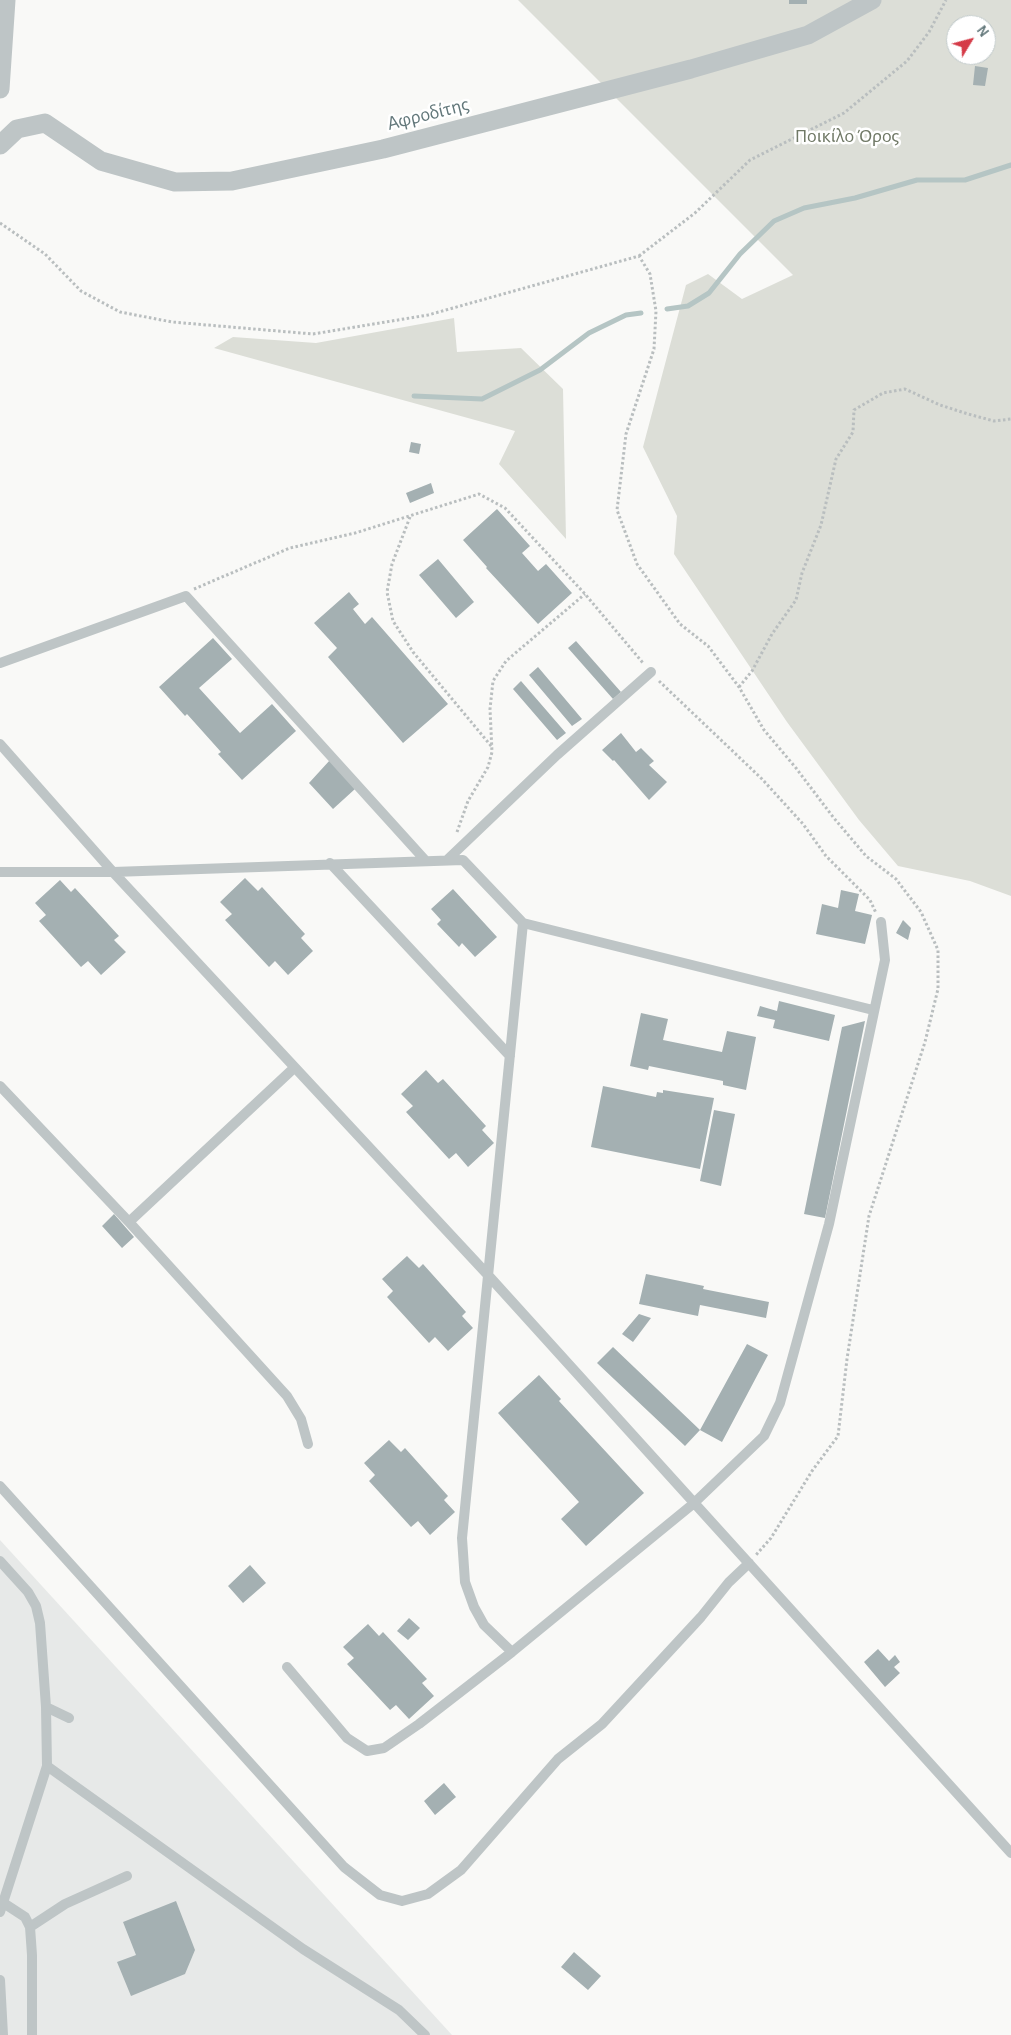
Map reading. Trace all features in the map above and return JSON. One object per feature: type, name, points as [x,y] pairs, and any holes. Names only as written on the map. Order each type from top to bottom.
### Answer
[{"type":"street","points":[[0,89],[6,0]]},
{"type":"street","name":"Αφροδίτης","points":[[0,145],[17,129],[45,123],[102,161],[175,182],[232,181],[383,149],[691,69],[808,35],[872,0]]},
{"type":"lane","points":[[0,663],[186,596],[425,860]]},
{"type":"lane","points":[[447,860],[651,672]]},
{"type":"lane","points":[[0,744],[113,872],[487,1274],[693,1504],[749,1562],[1011,1853]]},
{"type":"lane","points":[[0,872],[113,872],[330,863],[463,860],[523,923],[873,1010]]},
{"type":"lane","points":[[330,863],[510,1056]]},
{"type":"lane","points":[[288,1667],[347,1738],[367,1751],[384,1748],[419,1724],[512,1652],[693,1504],[764,1436],[780,1403],[829,1224],[885,960],[881,922]]},
{"type":"lane","points":[[512,1652],[484,1625],[474,1607],[465,1582],[462,1538],[523,923]]},
{"type":"lane","points":[[129,1222],[294,1068]]},
{"type":"lane","points":[[0,1086],[129,1222],[287,1396],[301,1419],[308,1444]]},
{"type":"lane","points":[[0,1486],[344,1867],[380,1895],[402,1902],[428,1894],[461,1870],[558,1759],[602,1724],[749,1562]]},
{"type":"lane","points":[[0,1561],[28,1592],[36,1606],[40,1623],[46,1707],[47,1766],[1,1907],[24,1917],[30,1928],[32,2035]]},
{"type":"lane","points":[[46,1707],[69,1718]]},
{"type":"lane","points":[[47,1766],[304,1949],[399,2010],[425,2035]]},
{"type":"lane","points":[[30,1928],[65,1904],[127,1876]]},
{"type":"lane","points":[[0,1980],[3,2035]]},
{"type":"path","points":[[0,223],[45,254],[82,291],[120,312],[172,322],[314,334],[428,315],[638,256],[695,213],[750,160],[844,113],[900,66],[929,32],[946,0]]},
{"type":"path","points":[[638,256],[650,274],[656,311],[654,349],[626,434],[618,510],[636,564],[680,624],[708,646],[739,686],[752,671],[772,634],[796,600],[802,573],[821,525],[836,460],[853,432],[854,410],[883,393],[905,390],[940,405],[994,421],[1011,418]]},
{"type":"path","points":[[186,596],[194,589],[290,548],[355,533],[479,494],[505,508],[585,594],[651,672],[762,779],[803,824],[826,856],[870,900],[881,922]]},
{"type":"path","points":[[410,516],[392,564],[387,592],[393,621],[413,652],[492,747]]},
{"type":"path","points":[[458,848],[457,832],[468,801],[488,767],[492,747],[490,709],[493,681],[506,661],[585,594]]},
{"type":"shaded area","points":[[0,1540],[452,2035],[0,2035]]},
{"type":"green space","name":"Ποικίλο Όρος","points":[[518,0],[1011,0],[1011,896],[970,881],[898,866],[859,820],[787,722],[674,554],[677,516],[643,447],[686,285],[708,274],[742,299],[793,275]]},
{"type":"green space","points":[[454,318],[457,352],[521,348],[563,389],[566,539],[499,464],[515,431],[214,348],[233,337],[316,343]]},
{"type":"building","points":[[789,0],[807,0],[807,4],[789,4]]},
{"type":"building","points":[[975,66],[988,68],[985,86],[973,85]]},
{"type":"building","points":[[411,442],[421,444],[419,454],[409,452]]},
{"type":"building","points":[[431,483],[434,493],[410,503],[406,493]]},
{"type":"building","points":[[497,509],[530,546],[522,553],[538,571],[546,564],[572,593],[538,624],[463,540]]},
{"type":"building","points":[[438,559],[474,602],[456,618],[419,575]]},
{"type":"building","points":[[349,592],[359,604],[353,609],[365,624],[372,617],[448,704],[403,743],[328,657],[337,648],[314,623]]},
{"type":"building","points":[[213,638],[232,659],[199,688],[240,733],[272,704],[296,731],[242,780],[218,754],[221,752],[187,714],[185,716],[159,687]]},
{"type":"building","points":[[576,641],[621,692],[613,699],[568,648]]},
{"type":"building","points":[[538,667],[582,719],[572,726],[529,675]]},
{"type":"building","points":[[521,681],[566,733],[557,740],[513,689]]},
{"type":"building","points":[[621,733],[636,752],[641,748],[654,761],[649,765],[667,782],[649,800],[614,760],[602,750]]},
{"type":"building","points":[[330,760],[355,789],[333,809],[309,783]]},
{"type":"building","points":[[245,878],[258,891],[262,887],[305,934],[301,938],[313,951],[288,975],[275,961],[269,967],[225,920],[232,914],[220,902]]},
{"type":"building","points":[[60,880],[71,892],[75,888],[119,936],[114,940],[126,952],[101,975],[88,961],[81,967],[39,921],[46,915],[35,903]]},
{"type":"building","points":[[453,889],[497,937],[475,957],[462,943],[459,947],[437,924],[441,920],[431,909]]},
{"type":"building","points":[[841,890],[859,894],[855,911],[872,915],[865,944],[816,934],[822,904],[838,908]]},
{"type":"building","points":[[903,920],[911,928],[908,940],[896,933]]},
{"type":"building","points":[[779,1001],[835,1015],[829,1041],[773,1028],[775,1020],[757,1016],[760,1006],[777,1011]]},
{"type":"building","points":[[641,1013],[668,1019],[663,1040],[722,1052],[727,1031],[756,1037],[746,1090],[723,1085],[723,1081],[649,1066],[648,1070],[630,1066]]},
{"type":"building","points":[[865,1021],[825,1218],[804,1214],[842,1027]]},
{"type":"building","points":[[426,1070],[438,1083],[443,1079],[486,1126],[482,1130],[494,1143],[468,1167],[456,1153],[449,1159],[406,1112],[413,1106],[401,1094]]},
{"type":"building","points":[[603,1086],[656,1097],[657,1092],[663,1093],[663,1090],[714,1098],[700,1169],[591,1147]]},
{"type":"building","points":[[714,1110],[735,1114],[721,1186],[700,1181]]},
{"type":"building","points":[[114,1214],[134,1237],[122,1248],[102,1226]]},
{"type":"building","points":[[407,1256],[419,1268],[423,1264],[466,1312],[462,1316],[473,1328],[448,1351],[435,1337],[429,1343],[387,1297],[393,1291],[382,1279]]},
{"type":"building","points":[[646,1274],[704,1286],[703,1289],[769,1302],[766,1318],[700,1305],[698,1316],[639,1304]]},
{"type":"building","points":[[639,1314],[651,1318],[633,1342],[622,1334]]},
{"type":"building","points":[[747,1344],[768,1355],[722,1442],[700,1430]]},
{"type":"building","points":[[613,1347],[700,1430],[685,1446],[597,1363]]},
{"type":"building","points":[[539,1375],[561,1399],[559,1401],[644,1493],[586,1546],[561,1519],[579,1502],[498,1413]]},
{"type":"building","points":[[389,1440],[401,1452],[405,1448],[448,1496],[444,1500],[455,1512],[430,1535],[418,1521],[411,1527],[369,1481],[375,1475],[364,1463]]},
{"type":"building","points":[[250,1565],[266,1583],[243,1603],[228,1586]]},
{"type":"building","points":[[409,1618],[420,1628],[408,1640],[397,1631]]},
{"type":"building","points":[[368,1624],[379,1636],[383,1632],[427,1679],[422,1683],[434,1696],[409,1719],[396,1705],[390,1710],[347,1664],[354,1658],[343,1647]]},
{"type":"building","points":[[878,1649],[889,1661],[895,1655],[900,1662],[894,1667],[900,1673],[885,1687],[864,1662]]},
{"type":"building","points":[[444,1783],[456,1797],[435,1815],[424,1801]]},
{"type":"building","points":[[176,1901],[195,1950],[185,1974],[131,1996],[117,1962],[136,1955],[123,1922]]},
{"type":"building","points":[[574,1952],[601,1976],[588,1990],[561,1967]]},
{"type":"waterway","points":[[667,309],[688,306],[709,293],[740,254],[774,221],[804,208],[855,198],[917,180],[965,180],[1011,165]]},
{"type":"waterway","points":[[414,396],[482,399],[540,370],[589,333],[626,315],[641,313]]}]
